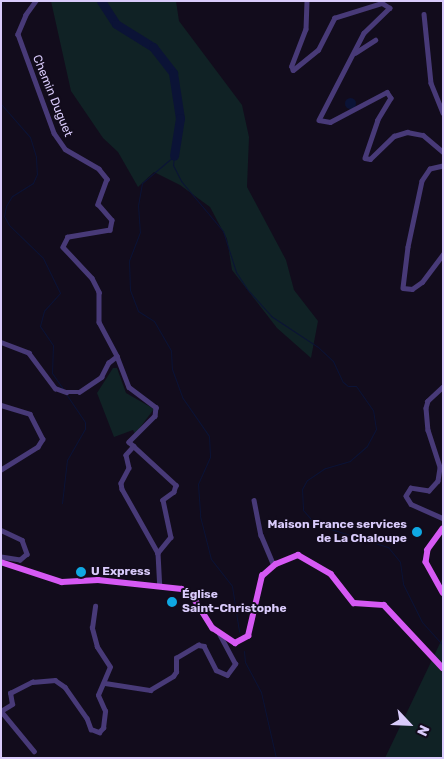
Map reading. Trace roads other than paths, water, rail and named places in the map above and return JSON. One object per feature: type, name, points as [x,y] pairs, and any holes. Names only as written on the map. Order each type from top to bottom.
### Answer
[{"type":"main road","points":[[443,529],[428,550],[426,562],[443,593]]},
{"type":"main road","points":[[1,562],[62,582],[98,580],[160,586],[188,591],[219,634],[235,643],[248,636],[260,581],[274,565],[294,555],[314,562],[337,579],[354,603],[384,605],[443,668]]},
{"type":"street","name":"Chemin Duguet","points":[[36,1],[26,15],[18,34],[54,133],[65,149],[99,169],[107,179],[98,204],[112,220],[110,230],[68,237],[63,247],[92,278],[99,292],[99,322],[117,356]]},
{"type":"street","points":[[307,1],[306,29],[292,66],[293,70],[318,50],[334,18],[346,12],[388,4],[389,11],[368,28],[319,120],[326,122],[336,119],[387,92],[391,98],[378,120],[370,144],[363,154],[365,158],[370,159],[394,136],[407,132],[423,135],[443,152]]},
{"type":"street","points":[[424,14],[432,83],[443,113]]},
{"type":"street","points":[[354,54],[375,40]]},
{"type":"street","points":[[443,166],[430,170],[422,181],[402,284],[406,290],[422,282],[443,254]]},
{"type":"street","points":[[1,342],[30,353],[55,388],[66,392],[79,392],[101,377],[108,363],[117,356],[129,387],[157,411],[156,416],[129,442],[176,485],[174,492],[163,500],[170,537],[158,553]]},
{"type":"street","points":[[443,387],[428,401],[426,408],[428,430],[440,468],[438,481],[429,491],[411,488],[406,496],[411,504],[443,518]]},
{"type":"street","points":[[1,406],[30,414],[43,439],[38,447],[1,470]]},
{"type":"street","points":[[134,446],[126,455],[129,468],[121,482],[122,489],[158,553],[160,586]]},
{"type":"street","points":[[254,500],[261,535],[274,565]]},
{"type":"street","points":[[1,530],[22,540],[27,554],[20,560],[1,557]]},
{"type":"street","points":[[34,750],[1,711],[12,704],[10,693],[32,682],[55,680],[65,686],[87,718],[91,730],[99,732],[105,720],[105,711],[98,695],[101,685],[105,683],[110,667],[97,647],[92,628],[95,606]]},
{"type":"street","points":[[105,683],[150,690],[173,676],[176,672],[176,658],[198,645],[204,646],[216,670],[227,675],[235,664],[219,634]]},
{"type":"water","points":[[350,97],[356,103],[350,109],[344,103]]},
{"type":"waterway","points":[[101,1],[116,24],[153,47],[173,73],[180,118],[174,156]]},
{"type":"waterway","points":[[1,104],[30,137],[36,157],[37,174],[33,183],[12,196],[6,206],[4,216],[9,225],[43,258],[60,293],[44,311],[40,326],[53,345],[52,373],[63,389]]},
{"type":"waterway","points":[[174,156],[173,165],[181,181],[223,231],[236,272],[247,289],[271,316],[318,347],[333,361],[343,382],[348,386],[356,386],[373,410],[376,429],[367,446],[350,461],[325,468],[307,480],[302,489],[303,510],[315,524],[388,547],[400,562],[403,584],[422,622],[443,645]]},
{"type":"waterway","points":[[174,156],[142,183],[138,205],[140,232],[129,261],[130,290],[138,311],[154,321],[171,351],[172,369],[182,397],[209,436],[210,457],[198,484],[200,516],[211,559],[232,586],[239,631]]},
{"type":"waterway","points":[[62,503],[67,460],[85,429],[85,422],[67,395]]},
{"type":"waterway","points":[[244,651],[245,662],[261,692],[276,758]]},
{"type":"place","name":"Maison France services de La Chaloupe","points":[[417,532]]},
{"type":"place","name":"U Express","points":[[81,572]]},
{"type":"place","name":"Église Saint-Christophe","points":[[172,602]]}]
